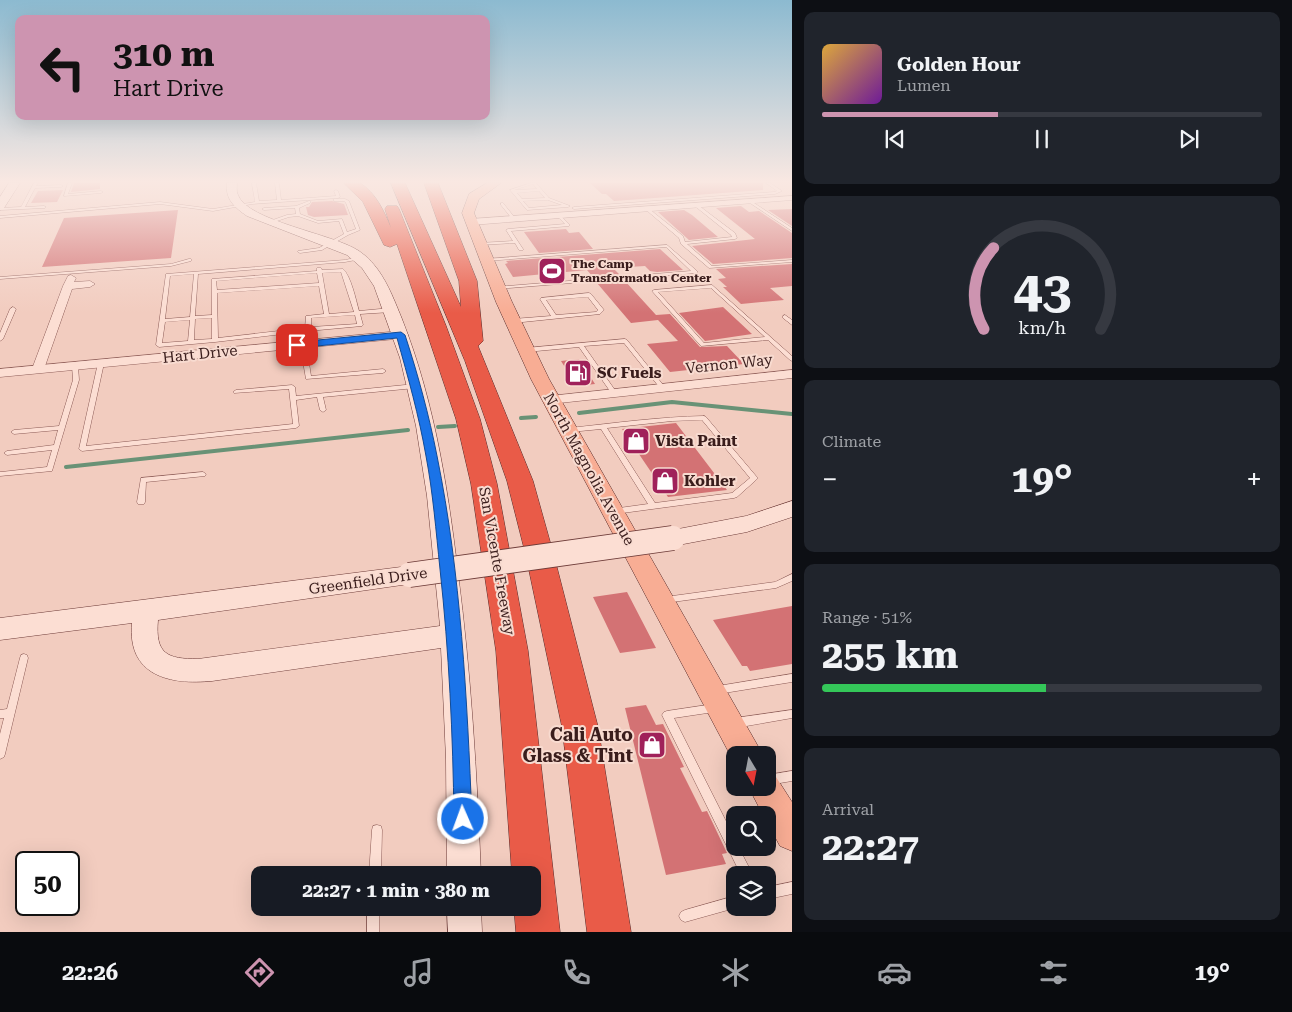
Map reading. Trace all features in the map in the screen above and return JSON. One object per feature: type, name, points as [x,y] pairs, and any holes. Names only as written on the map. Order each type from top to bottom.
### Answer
[{"type":"highway","points":[[382,226],[404,272],[436,326]]},
{"type":"highway","name":"San Vicente Freeway","points":[[401,226],[468,419],[484,484],[512,651],[538,932]]},
{"type":"highway","points":[[410,226],[434,266]]},
{"type":"highway","points":[[422,226],[434,266],[475,361],[520,481],[540,556],[580,727],[609,932]]},
{"type":"highway","points":[[447,226],[468,281],[475,361]]},
{"type":"main road","points":[[301,226],[338,238],[360,258],[379,281],[401,335],[416,386],[432,457],[454,635],[461,742],[464,866]]},
{"type":"main road","name":"North Magnolia Avenue","points":[[473,226],[512,321],[550,400],[742,746]]},
{"type":"main road","name":"Greenfield Drive","points":[[0,629],[146,611],[673,538],[747,524],[792,508]]},
{"type":"main road","points":[[146,611],[145,637],[148,651],[159,664],[176,669],[214,669],[454,635]]},
{"type":"main road","points":[[770,796],[790,825]]},
{"type":"main road","points":[[464,916],[465,932]]},
{"type":"street","points":[[38,370],[70,282],[90,284]]},
{"type":"street","name":"Hart Drive","points":[[0,373],[401,335]]},
{"type":"street","name":"Vernon Way","points":[[550,400],[792,374]]},
{"type":"lane","points":[[338,238],[340,226]]},
{"type":"lane","points":[[300,252],[320,249],[338,238],[354,233],[359,229],[358,226]]},
{"type":"lane","points":[[521,249],[508,230],[550,226]]},
{"type":"lane","points":[[668,226],[711,267],[792,261]]},
{"type":"lane","points":[[684,242],[735,238],[723,226]]},
{"type":"lane","points":[[479,244],[516,242]]},
{"type":"lane","points":[[486,260],[667,246],[695,272],[498,288]]},
{"type":"lane","points":[[215,340],[214,280],[343,270],[358,313],[360,325],[308,329],[215,340],[159,345],[168,275],[318,264],[360,258]]},
{"type":"lane","points":[[0,278],[171,265],[189,260]]},
{"type":"lane","points":[[318,264],[327,315]]},
{"type":"lane","points":[[191,342],[196,273]]},
{"type":"lane","points":[[214,292],[322,284]]},
{"type":"lane","points":[[769,338],[703,345],[654,291],[712,286],[769,338],[792,359]]},
{"type":"lane","points":[[512,321],[554,317],[598,312],[601,310],[589,295],[543,299],[554,317]]},
{"type":"lane","points":[[0,340],[13,309]]},
{"type":"lane","points":[[308,329],[308,317],[391,310]]},
{"type":"lane","points":[[162,321],[214,316]]},
{"type":"lane","points":[[784,317],[792,323]]},
{"type":"lane","points":[[525,350],[626,341],[662,387]]},
{"type":"lane","points":[[303,344],[308,378],[383,371]]},
{"type":"lane","points":[[581,346],[614,393]]},
{"type":"lane","points":[[101,363],[82,449],[296,426],[292,387],[236,392]]},
{"type":"lane","points":[[1,474],[50,469],[76,380],[75,366]]},
{"type":"lane","points":[[293,398],[416,386]]},
{"type":"lane","points":[[320,395],[323,410]]},
{"type":"lane","points":[[568,430],[672,419],[704,418],[754,478],[734,495],[612,511]]},
{"type":"lane","points":[[602,426],[653,506]]},
{"type":"lane","points":[[14,432],[62,428]]},
{"type":"lane","points":[[6,453],[56,447]]},
{"type":"lane","points":[[141,502],[143,480],[203,474]]},
{"type":"lane","points":[[660,601],[776,585],[792,578]]},
{"type":"lane","points":[[0,754],[5,713],[24,658]]},
{"type":"lane","points":[[720,708],[792,678]]},
{"type":"lane","points":[[742,866],[667,715],[720,708],[792,714]]},
{"type":"lane","points":[[776,779],[792,776]]},
{"type":"lane","points":[[375,866],[377,830]]},
{"type":"lane","points":[[776,891],[792,888]]},
{"type":"lane","points":[[685,916],[726,905]]},
{"type":"lane","points":[[372,932],[373,916]]},
{"type":"building","points":[[60,226],[176,226],[171,258],[42,267]]},
{"type":"building","points":[[674,226],[706,226],[718,237],[689,240]]},
{"type":"building","points":[[739,226],[782,226],[792,233],[792,258],[713,264],[692,246],[755,239]]},
{"type":"building","points":[[566,229],[569,233],[579,232],[593,249],[539,253],[524,232]]},
{"type":"building","points":[[660,249],[683,270],[657,272],[650,271],[645,266],[613,268],[620,275],[593,277],[587,270],[513,277],[505,264],[508,263],[506,261]]},
{"type":"building","points":[[792,264],[792,286],[770,288],[784,300],[741,304],[723,287],[727,287],[718,279],[726,278],[716,269]]},
{"type":"building","points":[[625,281],[656,315],[670,314],[700,347],[727,346],[744,364],[670,372],[647,344],[678,341],[658,320],[631,323],[597,283]]},
{"type":"building","points":[[723,307],[752,334],[705,341],[679,313]]},
{"type":"building","points":[[579,359],[595,384],[577,386],[561,361]]},
{"type":"building","points":[[676,423],[727,490],[668,497],[622,429]]},
{"type":"building","points":[[627,592],[656,648],[620,653],[593,597]]},
{"type":"building","points":[[792,606],[792,664],[750,671],[747,666],[742,666],[713,620]]},
{"type":"building","points":[[646,705],[656,725],[663,724],[684,767],[680,768],[702,812],[707,811],[726,851],[726,853],[722,854],[726,864],[666,875],[625,708]]},
{"type":"waterway","points":[[579,413],[672,402],[792,414]]},
{"type":"waterway","points":[[521,418],[536,417]]},
{"type":"waterway","points":[[438,427],[455,426]]},
{"type":"waterway","points":[[66,467],[408,430]]},
{"type":"place","name":"The Camp Transformation Center","points":[[552,271]]},
{"type":"place","name":"SC Fuels","points":[[578,373]]},
{"type":"place","name":"Vista Paint","points":[[636,441]]},
{"type":"place","name":"Kohler","points":[[665,481]]},
{"type":"place","name":"Cali Auto Glass & Tint","points":[[652,745]]},
{"type":"route","points":[[297,345],[401,335],[417,391],[432,457],[442,529],[454,635],[461,742],[463,819]]}]
